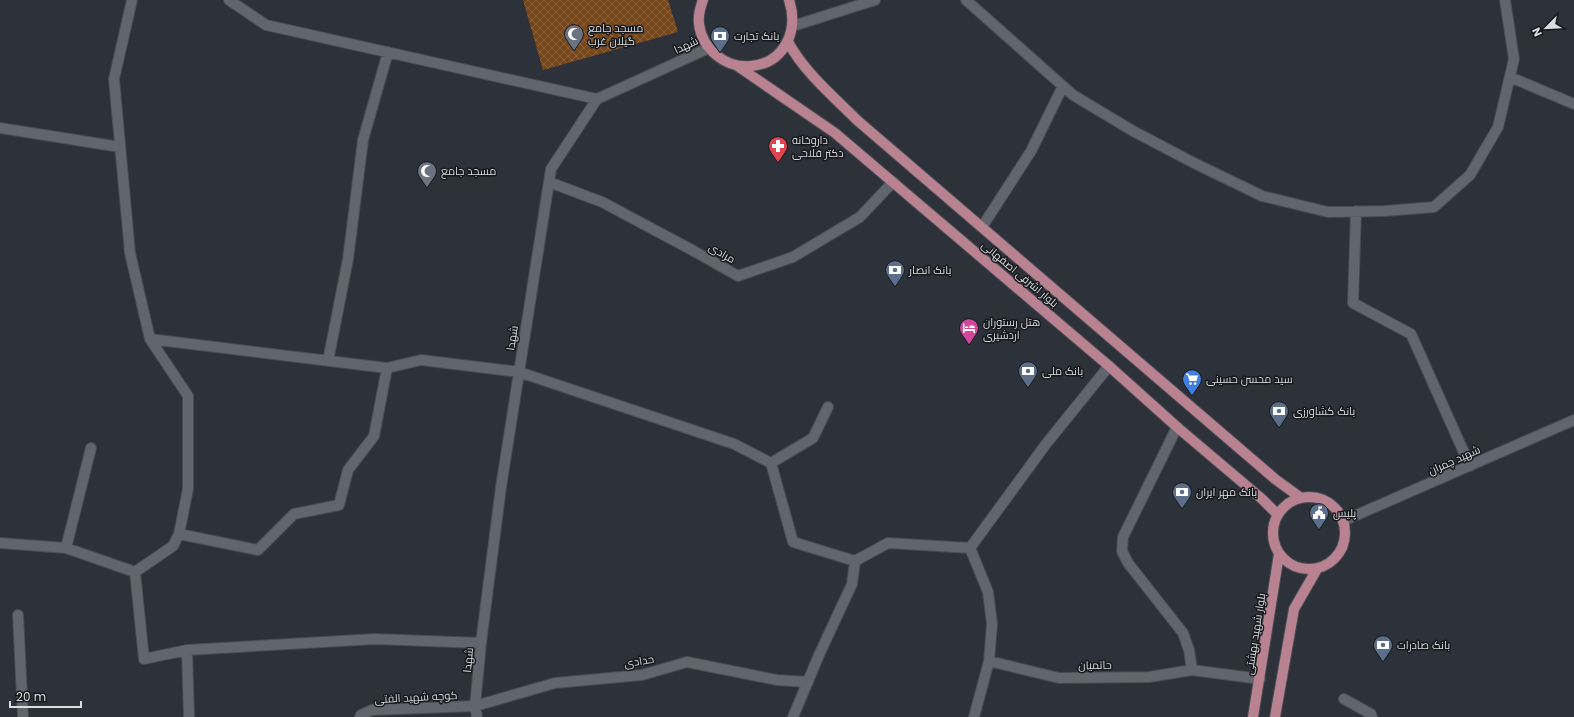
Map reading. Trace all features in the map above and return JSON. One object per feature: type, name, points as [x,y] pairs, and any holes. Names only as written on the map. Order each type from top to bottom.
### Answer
[{"type":"main road","points":[[695,0],[699,11],[699,24],[702,37],[709,48]]},
{"type":"main road","points":[[699,11],[703,0]]},
{"type":"main road","points":[[736,65],[751,66],[765,62],[778,54],[788,42],[793,26],[792,11],[789,0]]},
{"type":"main road","name":"بلوار اشرفی اصفهانی","points":[[788,42],[794,54],[809,73],[858,121],[1276,479],[1301,498]]},
{"type":"main road","name":"بلوار اشرفی اصفهانی","points":[[709,48],[721,59],[736,65],[836,133],[1109,366],[1278,514]]},
{"type":"main road","points":[[1301,498],[1319,499],[1328,503],[1337,511],[1343,521],[1345,533],[1343,545],[1337,556],[1328,564],[1317,569],[1306,570],[1287,562],[1279,554],[1275,545],[1273,534],[1274,524],[1278,514],[1284,507],[1301,498]]},
{"type":"main road","name":"بلوار شهید بهشتی","points":[[1253,717],[1279,554]]},
{"type":"main road","points":[[1275,717],[1294,609],[1317,569]]},
{"type":"street","points":[[132,0],[114,79],[130,253],[150,339],[188,396],[188,489],[179,534],[173,546],[135,572]]},
{"type":"street","points":[[229,0],[266,25],[597,99]]},
{"type":"street","points":[[793,26],[875,0]]},
{"type":"street","points":[[966,0],[1073,95],[1133,131],[1262,196],[1328,212],[1385,211],[1434,207],[1470,175],[1498,127],[1514,59],[1505,0]]},
{"type":"street","name":"شهدا","points":[[477,717],[475,706],[501,487],[551,169],[597,99],[709,48]]},
{"type":"street","points":[[328,361],[348,258],[363,140],[388,52]]},
{"type":"street","points":[[1510,77],[1574,104]]},
{"type":"street","points":[[982,227],[1031,151],[1063,86]]},
{"type":"street","points":[[0,128],[120,147]]},
{"type":"street","name":"مرادی","points":[[549,182],[602,202],[738,276],[793,257],[860,217],[893,182]]},
{"type":"street","points":[[1356,211],[1353,303],[1411,334],[1470,466]]},
{"type":"street","points":[[150,339],[386,368],[421,360],[519,372],[734,444],[771,463],[794,542],[855,561],[888,543],[970,548]]},
{"type":"street","points":[[970,548],[1046,444],[1109,366]]},
{"type":"street","points":[[179,534],[258,550],[294,514],[339,505],[348,470],[374,436],[386,368]]},
{"type":"street","points":[[771,463],[813,438],[828,408]]},
{"type":"street","name":"شهید چمران","points":[[1343,521],[1574,420]]},
{"type":"street","points":[[1177,427],[1123,537],[1122,551],[1128,563],[1183,633],[1189,650],[1192,670]]},
{"type":"street","points":[[66,548],[91,448]]},
{"type":"street","points":[[0,543],[66,548],[135,572]]},
{"type":"street","points":[[970,548],[988,592],[992,624],[989,661],[974,717]]},
{"type":"street","points":[[793,717],[852,584],[855,561]]},
{"type":"street","points":[[135,572],[144,659],[187,650],[375,639],[482,643]]},
{"type":"street","points":[[18,615],[23,717]]},
{"type":"street","points":[[187,650],[189,717]]},
{"type":"street","name":"حاتمیان","points":[[989,661],[1059,678],[1149,677],[1192,670],[1260,679]]},
{"type":"street","name":"حدادی","points":[[475,706],[555,683],[642,675],[687,662],[777,680],[808,682]]},
{"type":"street","points":[[1344,699],[1371,714],[1372,717]]},
{"type":"street","name":"کوچه شهید الفتی","points":[[360,717],[361,715],[372,710],[475,706]]},
{"type":"building","name":"مسجد جامع گیلان غرب","points":[[523,0],[668,0],[678,32],[543,70]]},
{"type":"place","name":"مسجد جامع گیلان غرب","points":[[574,51]]},
{"type":"place","name":"بانک تجارت","points":[[720,53]]},
{"type":"place","name":"داروخانه دکتر فلاحی","points":[[778,163]]},
{"type":"place","name":"مسجد جامع","points":[[427,188]]},
{"type":"place","name":"بانک انصار","points":[[895,287]]},
{"type":"place","name":"هتل رستوران اردشیری","points":[[969,345]]},
{"type":"place","name":"بانک ملی","points":[[1028,388]]},
{"type":"place","name":"سید محسن حسینی","points":[[1192,396]]},
{"type":"place","name":"بانک کشاورزی","points":[[1279,428]]},
{"type":"place","name":"بانک مهر ایران","points":[[1182,509]]},
{"type":"place","name":"پلیس","points":[[1319,530]]},
{"type":"place","name":"بانک صادرات","points":[[1383,662]]}]
